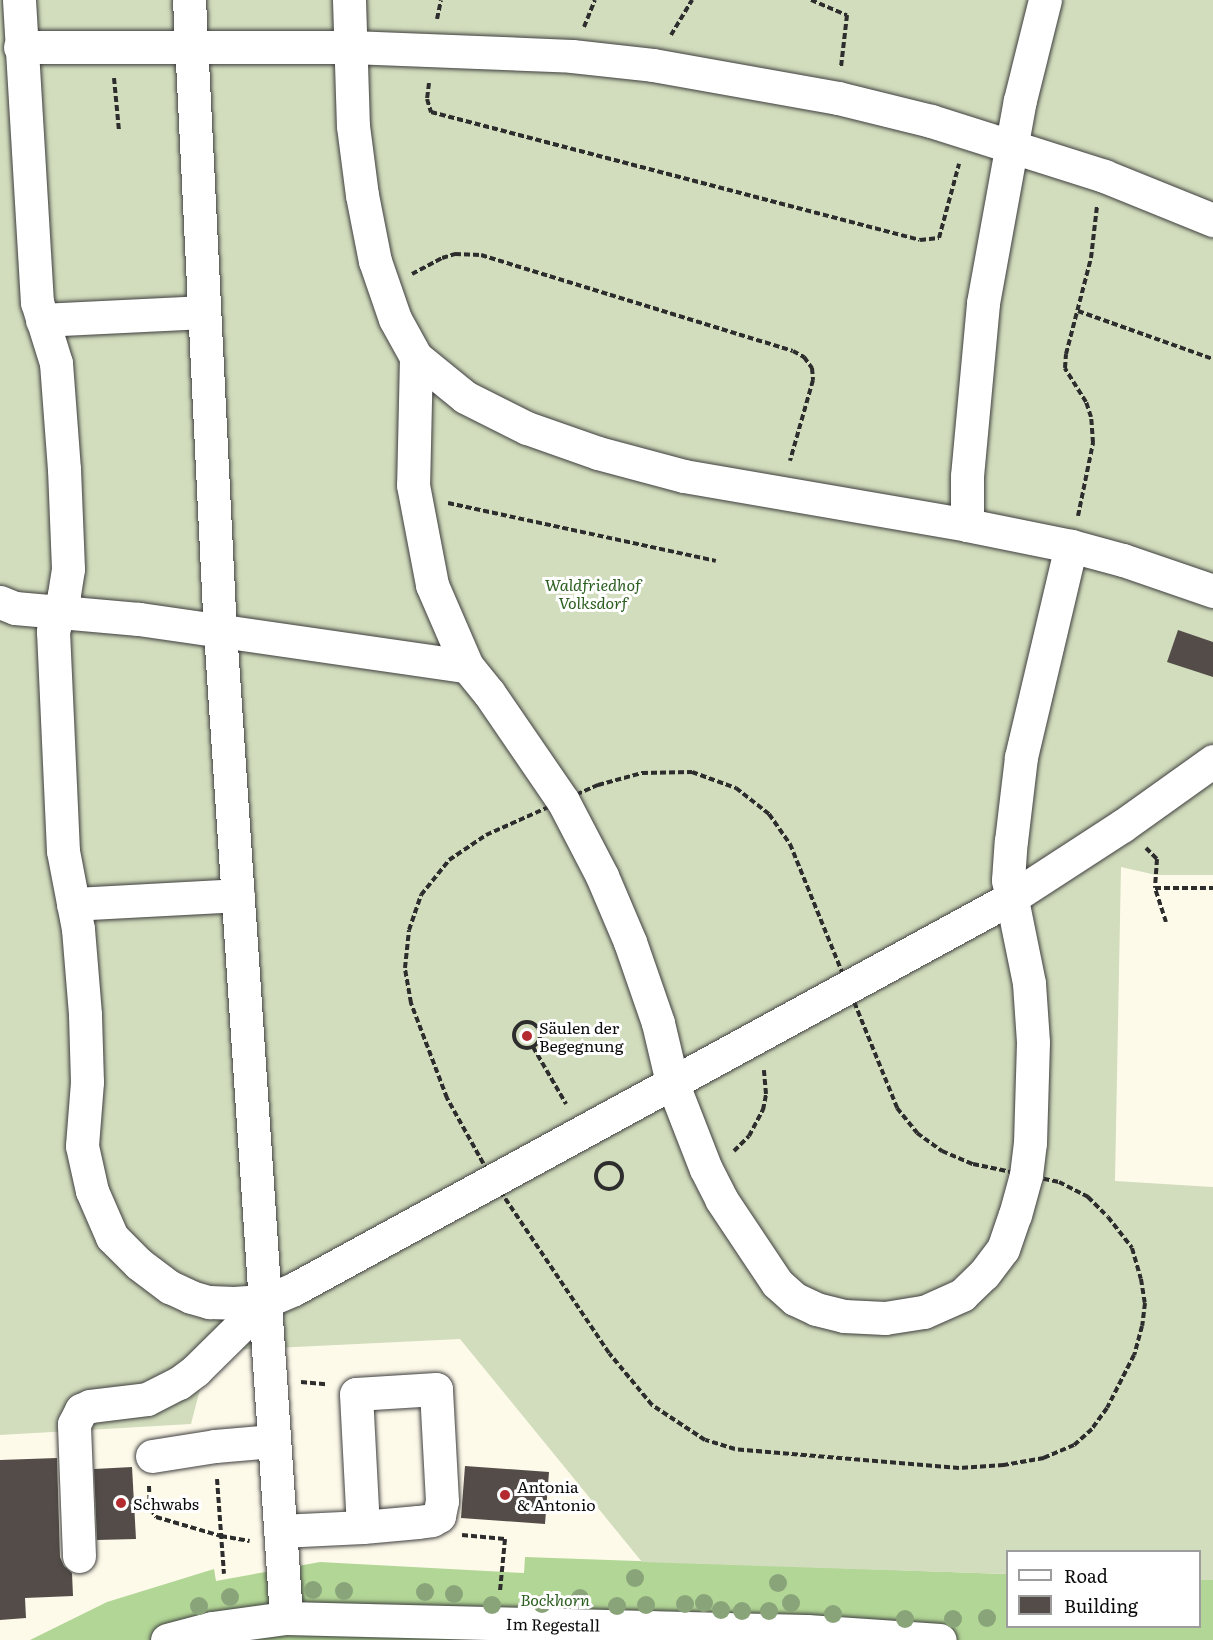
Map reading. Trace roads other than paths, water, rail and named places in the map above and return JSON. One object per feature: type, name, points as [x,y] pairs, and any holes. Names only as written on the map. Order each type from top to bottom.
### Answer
[{"type":"street","points":[[19,0],[37,302],[56,363],[64,469],[68,569],[53,630],[63,851],[78,929],[85,1026],[87,1082],[82,1146],[92,1191],[112,1237],[139,1264],[170,1287],[191,1298],[209,1302],[266,1301]]},
{"type":"street","points":[[189,0],[220,631],[286,1618]]},
{"type":"street","points":[[349,0],[353,126],[362,195],[375,261],[395,319],[416,357],[465,397],[527,428],[598,453],[684,476],[967,525],[1071,546],[1123,560],[1213,591]]},
{"type":"street","points":[[967,525],[967,476],[983,303],[1011,145],[1045,0]]},
{"type":"street","points":[[21,47],[351,47],[572,56],[653,65],[838,98],[967,132],[1104,176],[1213,220]]},
{"type":"street","points":[[42,320],[204,312]]},
{"type":"street","points":[[416,357],[413,436],[415,496],[432,585],[466,666],[489,693],[563,801],[602,876],[630,942],[658,1023],[672,1082],[706,1169],[763,1265],[777,1283],[795,1299],[816,1309],[844,1316],[885,1318],[924,1312],[962,1295],[984,1274],[1003,1249],[1016,1215],[1026,1175],[1030,1143],[1033,1042],[1029,983],[1008,880],[1021,757],[1071,546]]},
{"type":"street","points":[[0,602],[15,608],[139,619],[466,666]]},
{"type":"street","points":[[79,1556],[74,1424],[81,1410],[90,1406],[147,1399],[179,1383],[196,1370],[266,1301],[320,1275],[1011,897],[1122,826],[1213,761]]},
{"type":"street","points":[[73,904],[238,895]]},
{"type":"street","points":[[280,1536],[425,1521],[439,1516],[442,1495],[436,1389],[356,1394],[363,1527]]},
{"type":"street","points":[[152,1456],[214,1446],[273,1441]]},
{"type":"street","name":"Im Regestall","points":[[168,1640],[212,1628],[286,1618],[775,1630],[940,1640]]},
{"type":"place","name":"Säulen der Begegnung","points":[[527,1036]]},
{"type":"place","name":"Antonia & Antonio","points":[[505,1495]]},
{"type":"place","name":"Schwabs","points":[[121,1503]]},
{"type":"park label","name":"Waldfriedhof Volksdorf","points":[[593,593]]},
{"type":"park label","name":"Bockhorn","points":[[555,1599]]}]
